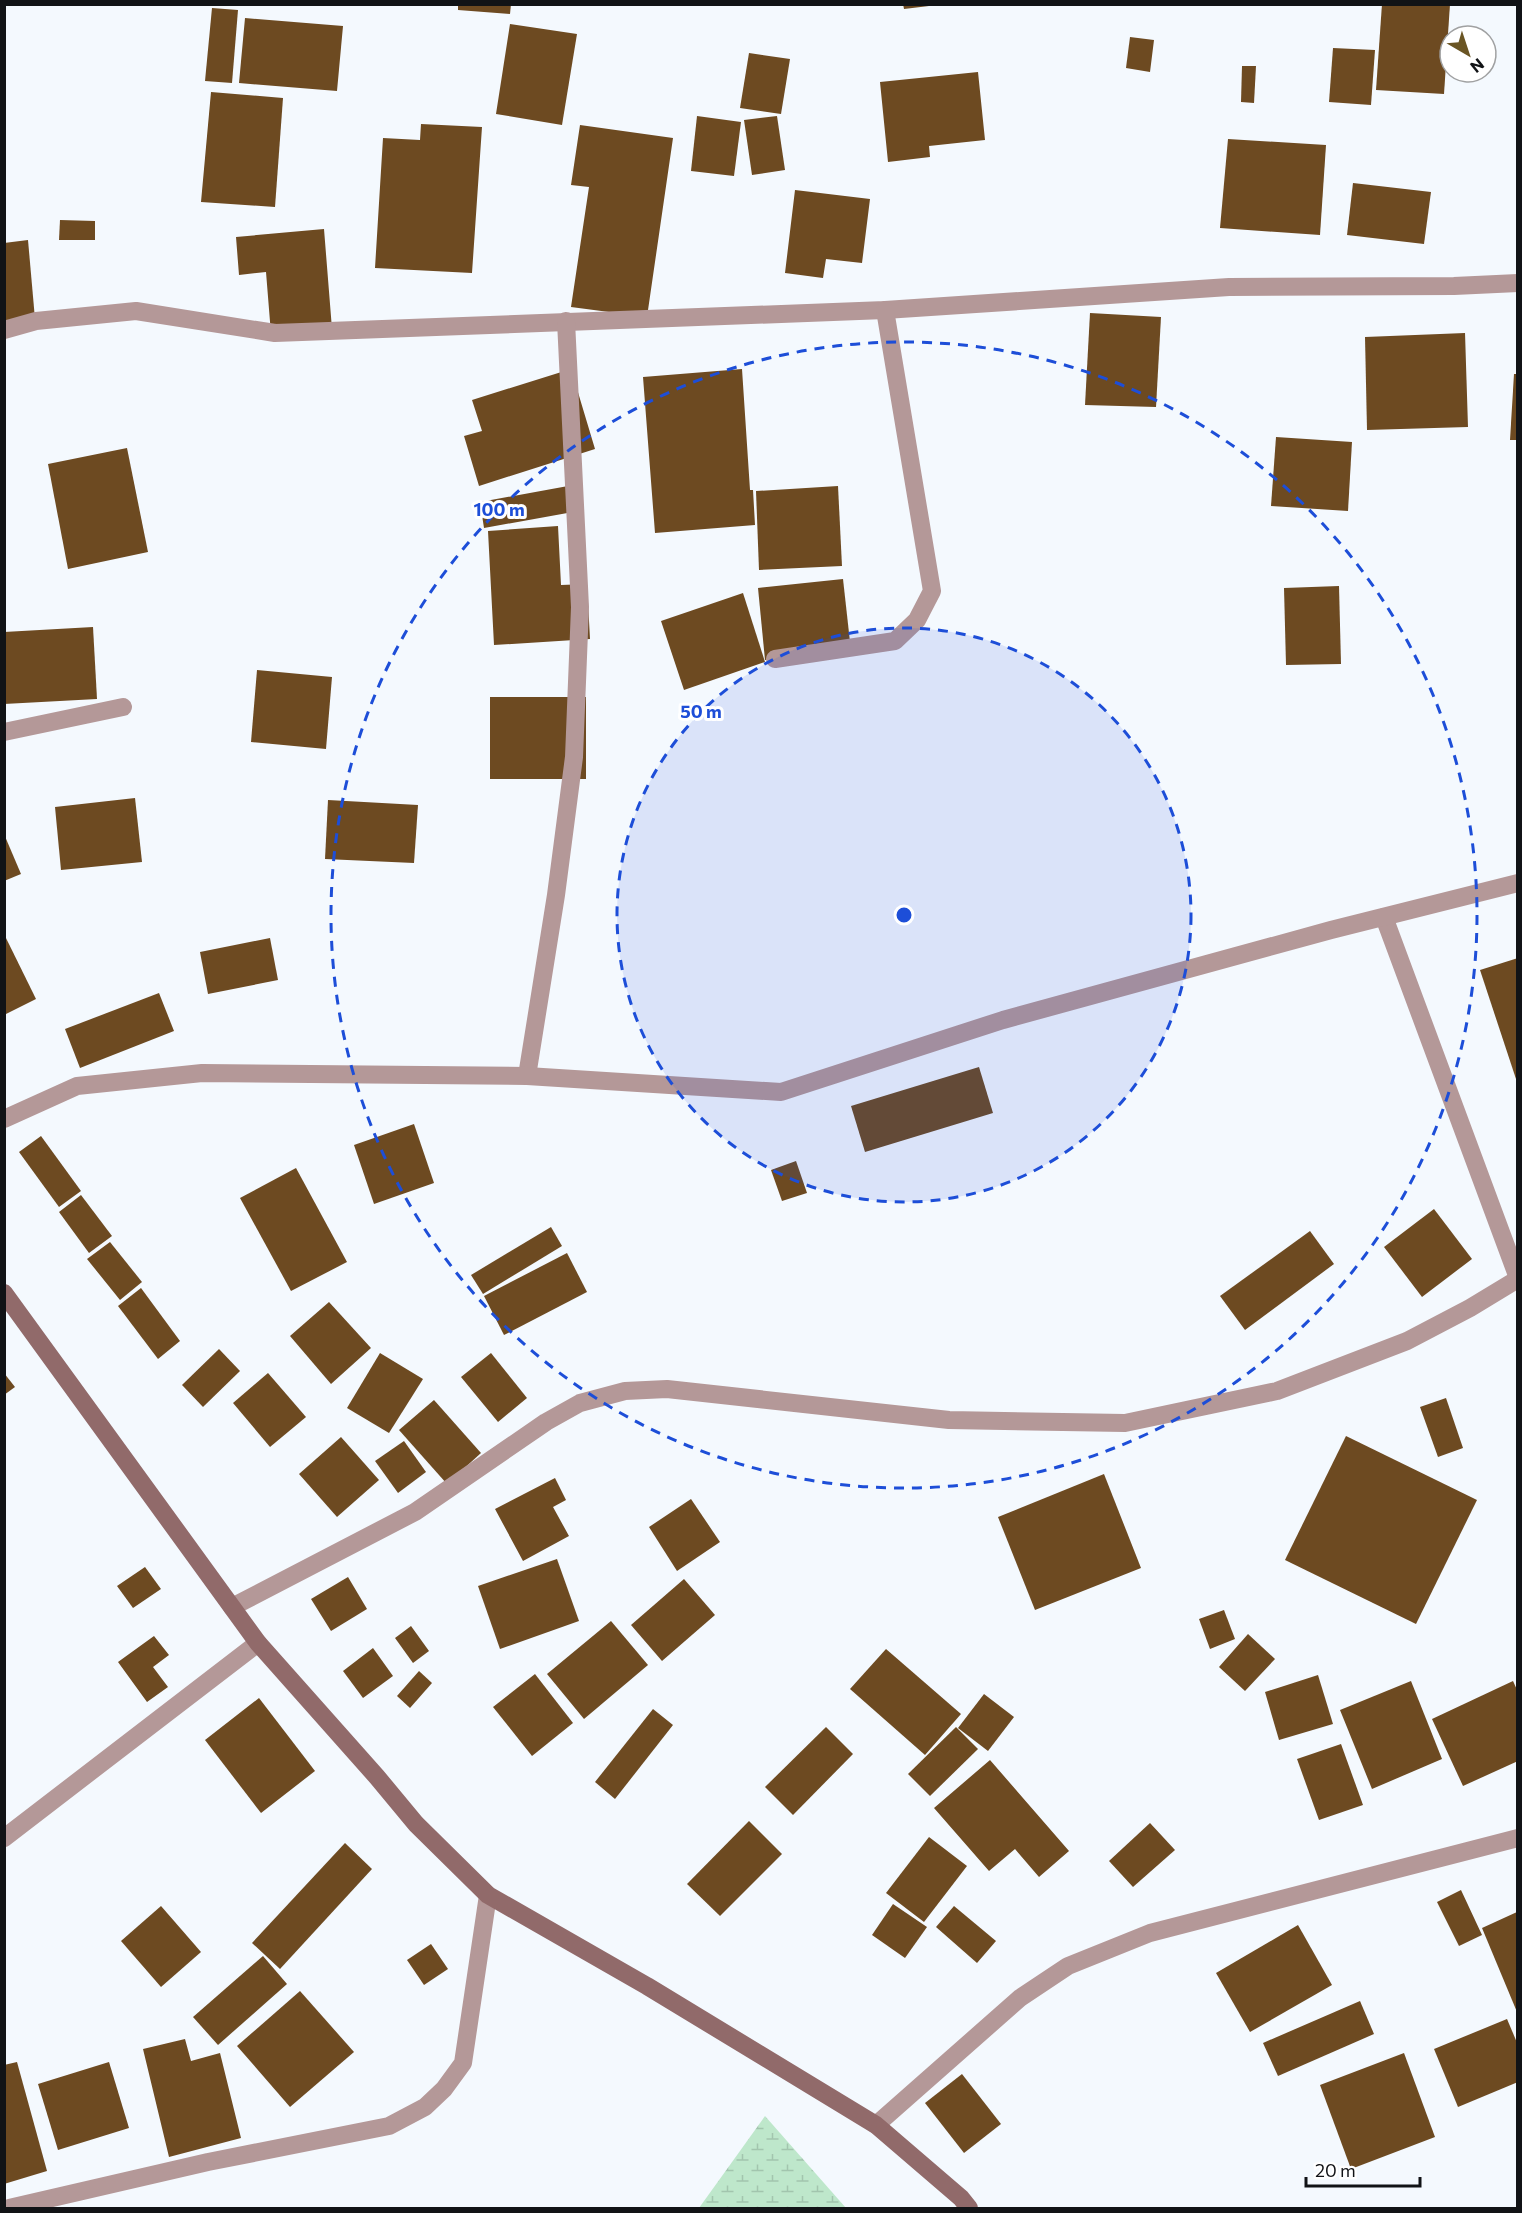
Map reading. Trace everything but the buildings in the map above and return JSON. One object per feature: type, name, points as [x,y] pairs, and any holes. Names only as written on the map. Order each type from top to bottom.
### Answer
[{"type":"street","points":[[4,330],[36,321],[136,312],[275,333],[885,310],[1228,286],[1442,286],[1518,283]]},
{"type":"street","points":[[775,659],[895,641],[917,620],[932,591],[885,310]]},
{"type":"street","points":[[527,1076],[556,895],[574,745],[580,607],[566,321]]},
{"type":"street","points":[[4,732],[123,707]]},
{"type":"street","points":[[4,1119],[77,1086],[202,1073],[527,1076],[781,1092],[1003,1020],[1518,883]]},
{"type":"street","points":[[232,1607],[415,1512],[563,1412],[580,1403],[625,1391],[667,1389],[949,1420],[1125,1423],[1277,1391],[1407,1341],[1470,1308],[1518,1279],[1384,917]]},
{"type":"street","points":[[4,1293],[258,1643],[416,1824],[488,1895],[647,1986],[876,2125],[962,2198],[969,2208]]},
{"type":"street","points":[[4,1838],[258,1643]]},
{"type":"street","points":[[876,2125],[1020,1998],[1068,1966],[1150,1933],[1518,1838]]},
{"type":"street","points":[[9,2208],[208,2162],[389,2127],[425,2107],[444,2089],[463,2063],[488,1895]]},
{"type":"green space","points":[[765,2116],[846,2208],[699,2208]]}]
